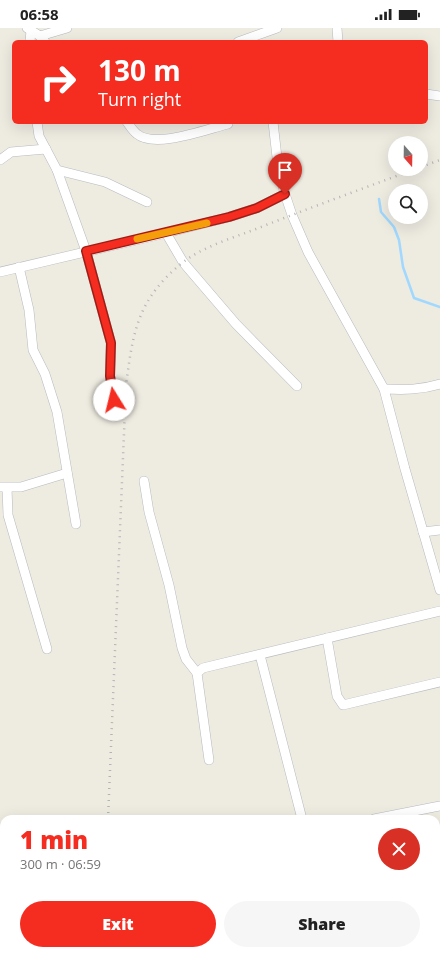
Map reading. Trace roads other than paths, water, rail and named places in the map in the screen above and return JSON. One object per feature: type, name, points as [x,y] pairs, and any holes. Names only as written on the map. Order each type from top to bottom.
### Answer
[{"type":"street","points":[[29,29],[42,39],[67,28]]},
{"type":"street","points":[[242,40],[263,30],[277,28]]},
{"type":"street","points":[[337,28],[338,40]]},
{"type":"street","points":[[29,29],[30,40]]},
{"type":"street","points":[[263,30],[264,40]]},
{"type":"street","points":[[428,94],[440,96]]},
{"type":"street","points":[[37,124],[39,136],[57,170],[86,251],[111,343],[110,376],[114,400]]},
{"type":"street","points":[[128,124],[136,134],[149,140],[163,140],[228,124]]},
{"type":"street","points":[[273,124],[278,166],[292,215],[308,252],[384,389],[405,469],[440,590]]},
{"type":"street","points":[[0,160],[11,152],[46,149]]},
{"type":"street","points":[[57,170],[105,182],[148,202]]},
{"type":"street","points":[[0,272],[229,217],[257,208],[285,194]]},
{"type":"street","points":[[166,233],[188,268],[236,324],[297,386]]},
{"type":"street","points":[[19,267],[29,310],[33,350],[45,374],[57,412],[76,524]]},
{"type":"street","points":[[384,389],[422,389],[440,384]]},
{"type":"street","points":[[47,649],[8,515],[3,488],[21,487],[67,473]]},
{"type":"street","points":[[144,481],[149,512],[169,585],[182,648],[186,659],[197,673],[209,760]]},
{"type":"street","points":[[423,532],[440,530]]},
{"type":"street","points":[[197,673],[203,668],[440,611]]},
{"type":"street","points":[[327,638],[337,696],[343,705],[440,682]]},
{"type":"street","points":[[260,655],[301,815]]},
{"type":"street","points":[[400,815],[440,807]]},
{"type":"waterway","points":[[379,199],[381,212],[394,227],[399,240],[403,267],[414,298],[440,307]]},
{"type":"railway","points":[[428,164],[440,160]]},
{"type":"railway","points":[[108,815],[126,385],[133,342],[143,311],[156,289],[167,276],[186,260],[207,248],[396,176]]}]
